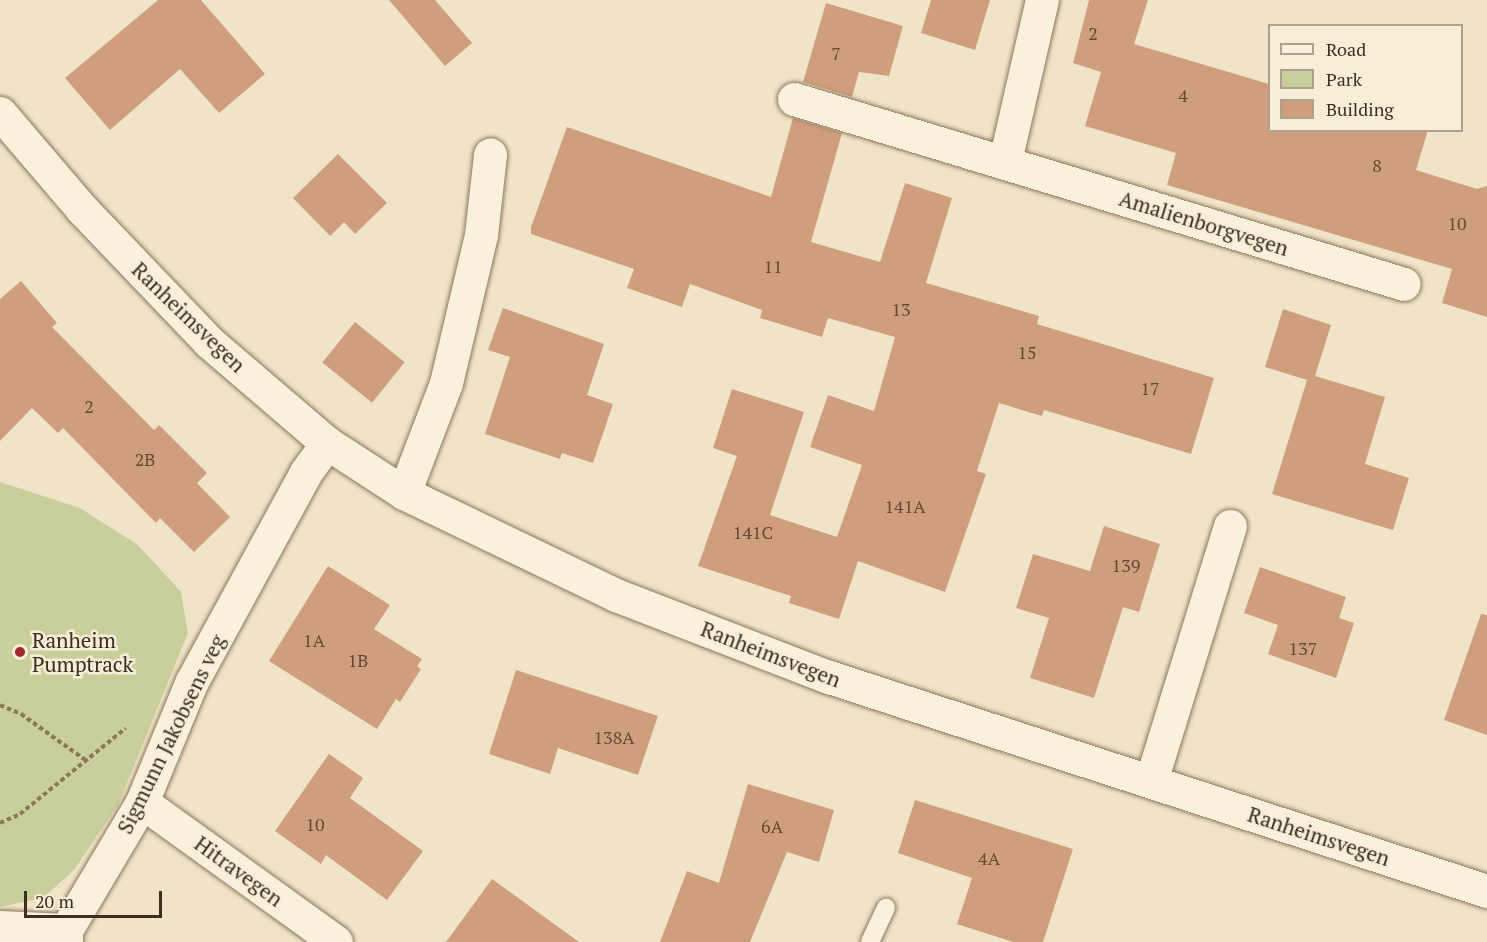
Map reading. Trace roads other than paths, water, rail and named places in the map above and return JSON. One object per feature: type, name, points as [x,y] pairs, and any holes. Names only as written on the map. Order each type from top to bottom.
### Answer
[{"type":"street","points":[[1005,161],[1042,0]]},
{"type":"street","name":"Amalienborgvegen","points":[[794,99],[1005,161],[1404,284]]},
{"type":"street","name":"Ranheimsvegen","points":[[0,113],[81,208],[209,342],[327,443],[404,493],[616,596],[829,677],[1487,891]]},
{"type":"street","points":[[404,493],[446,384],[481,235],[490,154]]},
{"type":"street","name":"Sigmunn Jakobsens veg","points":[[0,927],[66,936],[142,802],[191,683],[306,472],[327,443]]},
{"type":"street","points":[[1152,781],[1230,526]]},
{"type":"street","name":"Hitravegen","points":[[142,802],[336,942]]},
{"type":"lane","points":[[870,942],[886,908]]},
{"type":"place","name":"Ranheim Pumptrack","points":[[20,652]]}]
